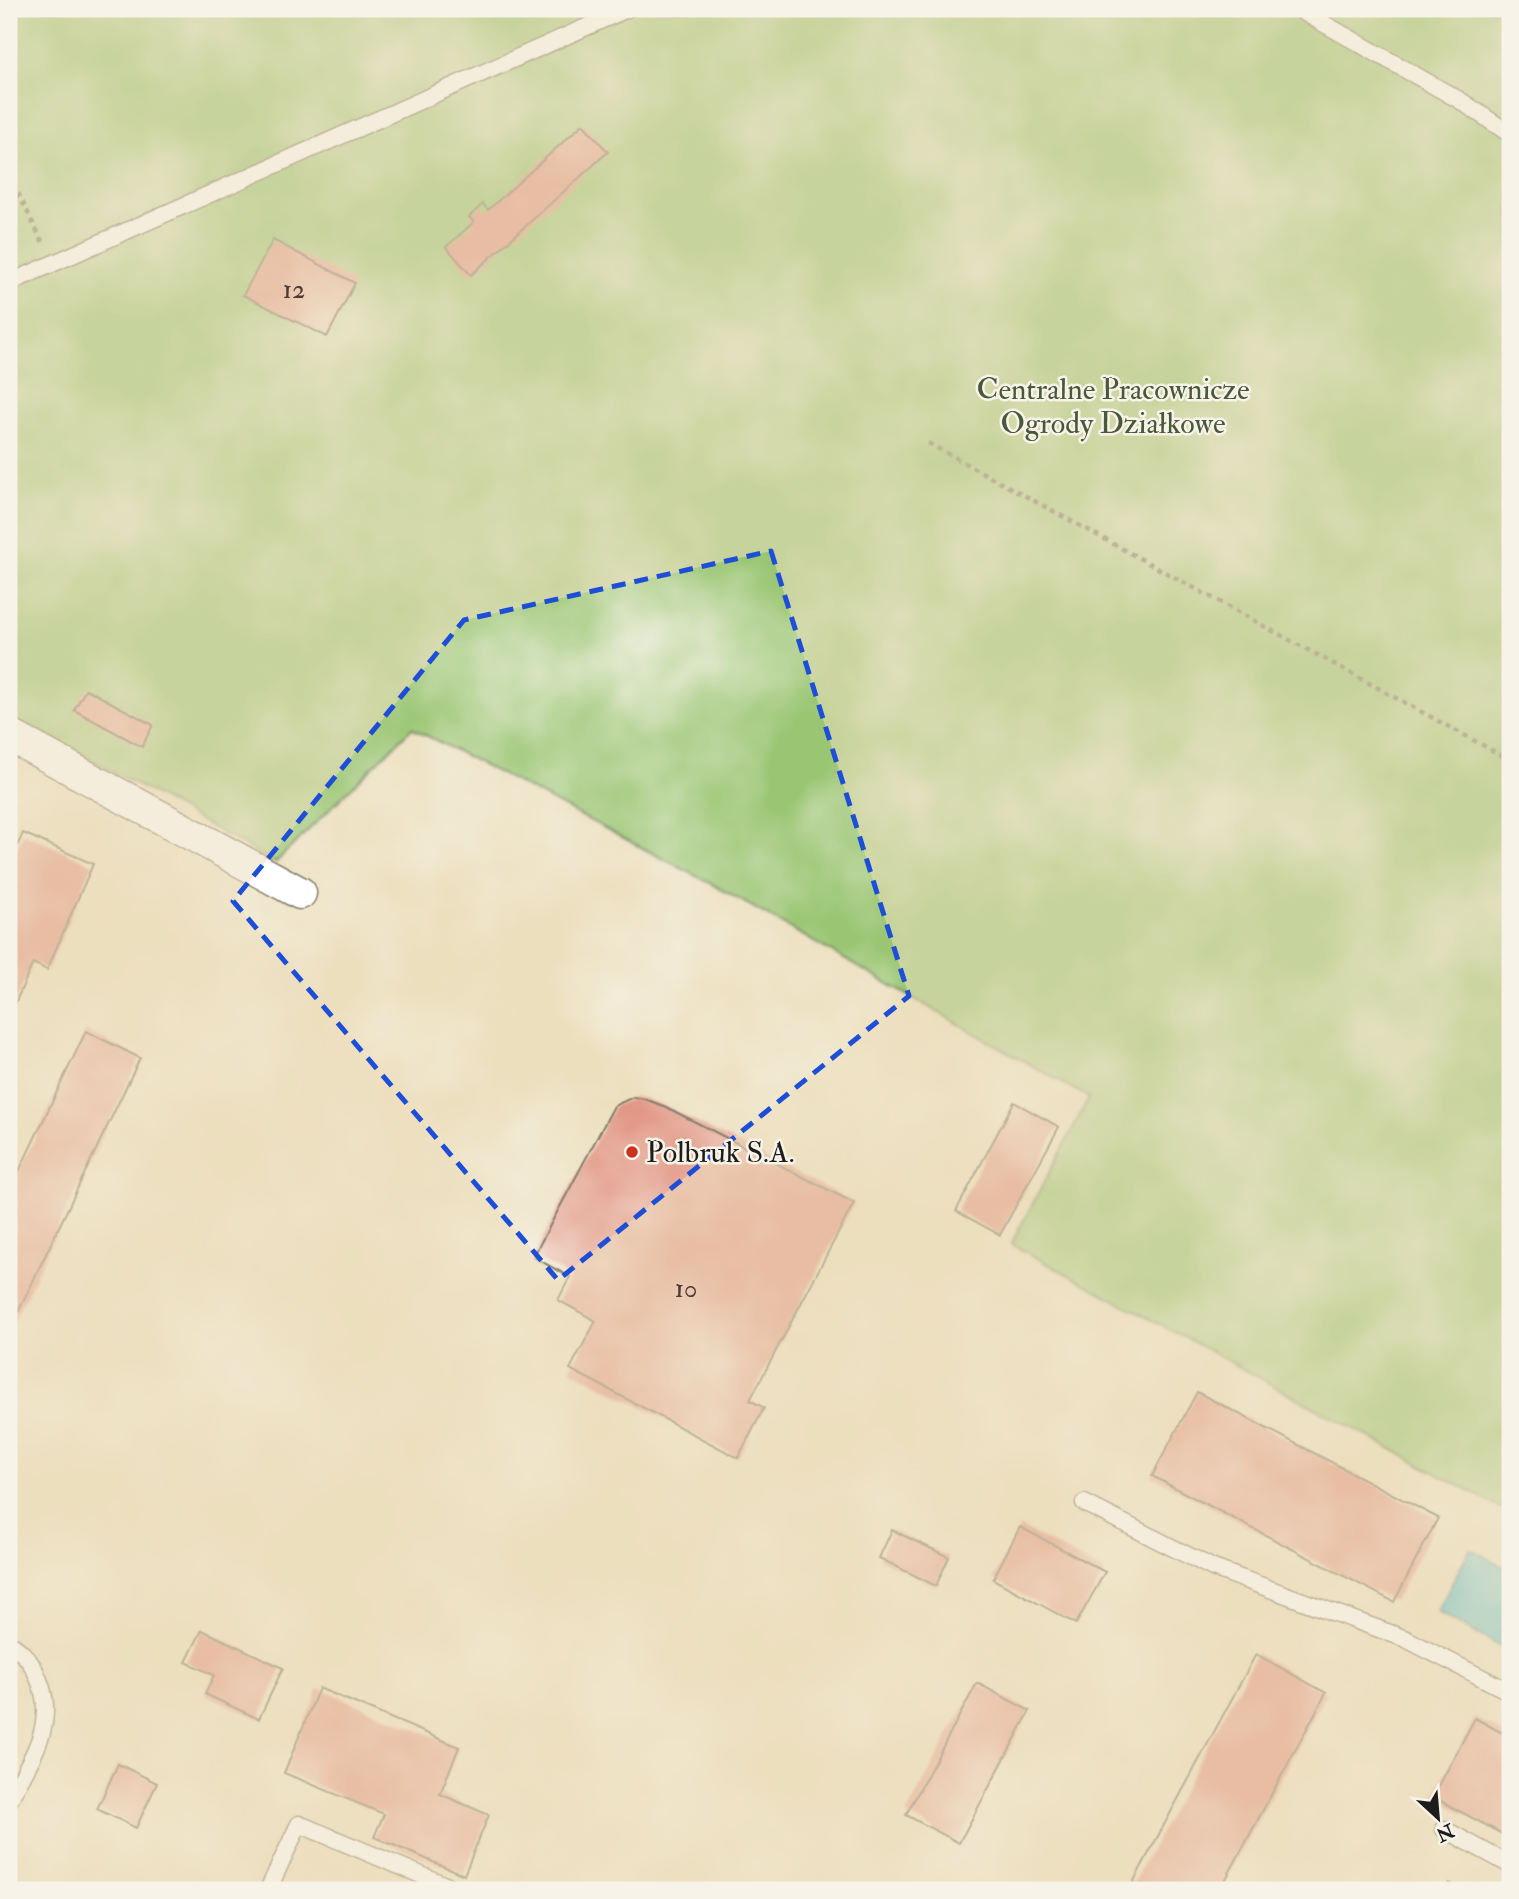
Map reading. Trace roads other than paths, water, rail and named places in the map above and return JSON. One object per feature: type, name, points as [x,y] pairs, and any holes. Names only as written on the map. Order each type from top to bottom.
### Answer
[{"type":"street","points":[[9,735],[300,893]]},
{"type":"lane","points":[[9,283],[627,9]]},
{"type":"lane","points":[[1298,9],[1461,102],[1510,134]]},
{"type":"lane","points":[[1084,1503],[1213,1569],[1406,1639],[1510,1692]]},
{"type":"lane","points":[[9,1643],[21,1650],[34,1666],[44,1690],[47,1715],[41,1736],[9,1801]]},
{"type":"lane","points":[[268,1890],[299,1824],[457,1890]]},
{"type":"lane","points":[[1444,1829],[1510,1865]]},
{"type":"water","points":[[1470,1549],[1510,1570],[1510,1638],[1505,1649],[1437,1612]]},
{"type":"place","name":"Polbruk S.A.","points":[[632,1152]]},
{"type":"park label","name":"Centralne Pracownicze Ogrody Działkowe","points":[[1113,406]]}]
